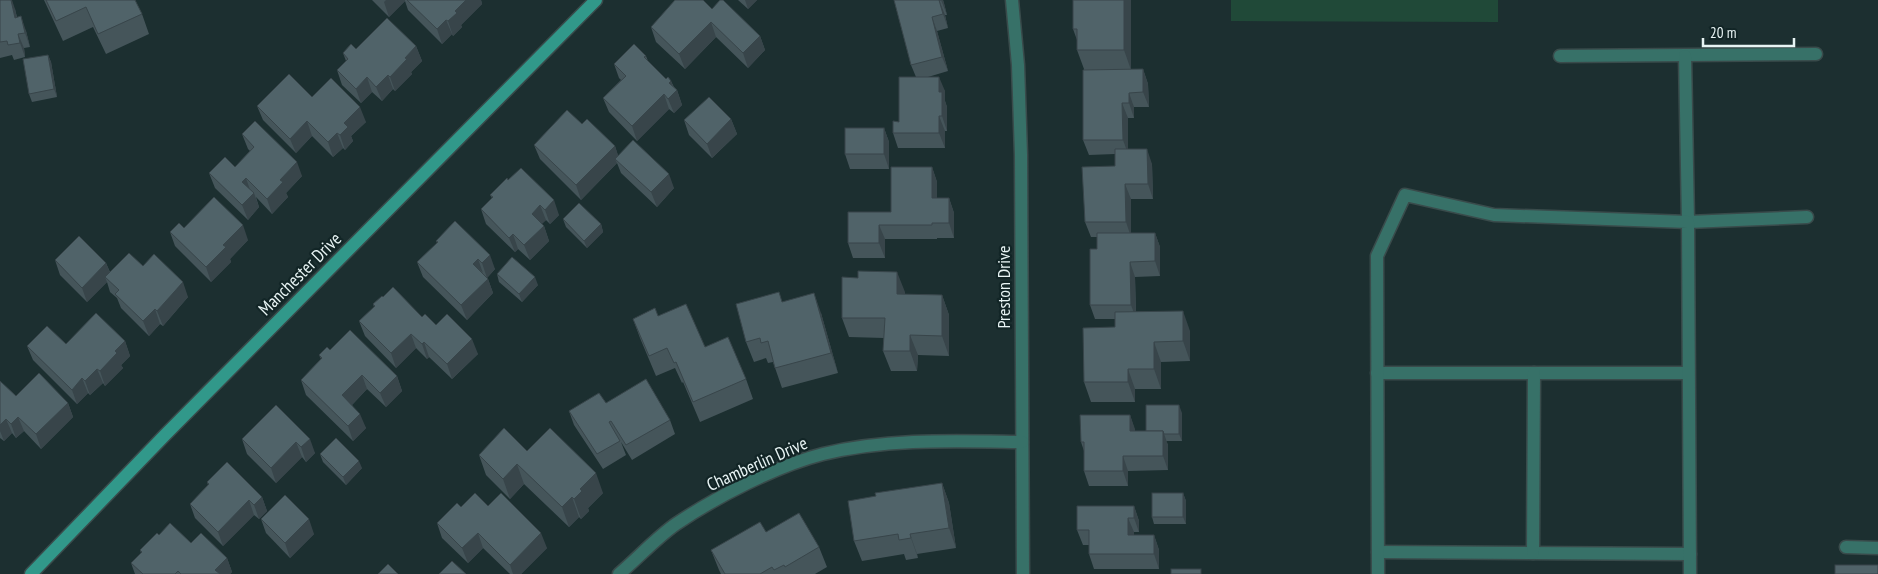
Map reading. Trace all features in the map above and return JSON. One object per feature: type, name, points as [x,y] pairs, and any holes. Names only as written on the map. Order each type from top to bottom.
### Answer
[{"type":"street","name":"Manchester Drive","points":[[31,574],[179,421],[596,0]]},
{"type":"street","name":"Preston Drive","points":[[1012,0],[1018,65],[1021,155],[1023,574]]},
{"type":"street","points":[[1560,56],[1816,54]]},
{"type":"street","points":[[1685,56],[1690,574]]},
{"type":"street","points":[[1378,574],[1377,256],[1405,195],[1494,215],[1688,222],[1807,216]]},
{"type":"street","points":[[1377,373],[1688,373]]},
{"type":"street","points":[[1533,553],[1534,373]]},
{"type":"street","name":"Chamberlin Drive","points":[[619,574],[675,525],[726,494],[822,454],[888,443],[929,441],[1022,442]]},
{"type":"street","points":[[1846,547],[1878,548]]},
{"type":"street","points":[[1378,552],[1690,554]]},
{"type":"green space","points":[[1231,0],[1498,0],[1498,22],[1231,21]]},
{"type":"building","points":[[0,0],[11,0],[15,18],[21,16],[25,33],[18,34],[20,43],[8,45],[7,41],[0,42]]},
{"type":"building","points":[[46,0],[135,0],[142,14],[98,34],[86,7],[56,21]]},
{"type":"building","points":[[407,0],[466,0],[455,11],[457,13],[437,29]]},
{"type":"building","points":[[675,0],[703,0],[712,9],[720,0],[723,0],[760,36],[743,53],[711,22],[679,54],[651,27]]},
{"type":"building","points":[[894,0],[939,0],[943,14],[932,17],[942,57],[911,65]]},
{"type":"building","points":[[1073,0],[1124,0],[1124,50],[1077,50],[1077,29],[1073,29]]},
{"type":"building","points":[[387,18],[416,46],[390,77],[388,75],[376,87],[367,77],[356,89],[337,70],[348,59],[343,53],[351,44],[356,49]]},
{"type":"building","points":[[634,44],[666,79],[668,77],[671,81],[669,83],[677,90],[668,99],[664,94],[632,126],[603,98],[626,76],[614,64]]},
{"type":"building","points":[[48,55],[54,89],[29,94],[23,59]]},
{"type":"building","points":[[1143,69],[1143,92],[1129,93],[1129,103],[1122,103],[1123,140],[1083,140],[1083,70]]},
{"type":"building","points":[[289,74],[312,97],[331,78],[360,107],[344,123],[348,127],[340,135],[337,133],[328,142],[307,121],[290,139],[257,106]]},
{"type":"building","points":[[899,77],[939,77],[939,92],[942,92],[942,116],[939,116],[939,133],[893,133],[893,121],[899,122]]},
{"type":"building","points":[[709,97],[731,119],[707,144],[684,120]]},
{"type":"building","points":[[567,110],[582,124],[587,119],[615,146],[576,185],[534,145]]},
{"type":"building","points":[[255,121],[297,162],[280,180],[283,182],[267,199],[246,178],[242,182],[254,193],[242,205],[209,173],[225,157],[235,167],[254,147],[242,134]]},
{"type":"building","points":[[845,128],[884,128],[884,154],[845,154]]},
{"type":"building","points":[[633,140],[669,174],[651,192],[615,159]]},
{"type":"building","points":[[1115,149],[1147,149],[1148,184],[1125,184],[1126,222],[1085,222],[1082,167],[1115,166]]},
{"type":"building","points":[[891,167],[932,167],[932,198],[949,198],[949,223],[932,223],[932,225],[879,225],[879,243],[848,243],[848,212],[891,212]]},
{"type":"building","points":[[521,168],[554,200],[545,210],[540,205],[532,214],[544,226],[524,245],[513,234],[509,238],[481,209],[493,197],[490,195],[507,178],[508,180]]},
{"type":"building","points":[[214,197],[243,225],[223,245],[226,247],[206,267],[170,232],[179,223],[184,228]]},
{"type":"building","points":[[579,203],[601,224],[584,241],[563,219]]},
{"type":"building","points":[[455,221],[490,255],[482,263],[478,259],[473,264],[488,279],[461,305],[417,262],[438,242],[436,241]]},
{"type":"building","points":[[1097,233],[1155,233],[1155,261],[1130,262],[1131,305],[1090,305],[1090,249],[1097,249]]},
{"type":"building","points":[[79,236],[106,263],[82,288],[55,260]]},
{"type":"building","points":[[129,253],[143,266],[154,254],[183,282],[157,311],[155,309],[143,321],[115,294],[119,290],[105,277]]},
{"type":"building","points":[[512,257],[535,277],[519,294],[497,274]]},
{"type":"building","points":[[858,271],[897,272],[897,294],[942,295],[942,336],[910,335],[910,351],[883,351],[885,318],[842,318],[842,277],[858,278]]},
{"type":"building","points":[[393,287],[422,317],[425,314],[436,325],[447,314],[472,339],[447,364],[424,342],[422,344],[411,334],[391,353],[359,321],[375,306],[373,304]]},
{"type":"building","points":[[779,292],[782,302],[814,293],[831,353],[775,368],[768,341],[761,343],[760,338],[746,342],[736,304]]},
{"type":"building","points":[[686,304],[705,347],[728,337],[746,379],[693,402],[676,362],[674,363],[667,348],[649,356],[633,319],[655,308],[658,316]]},
{"type":"building","points":[[1183,311],[1183,341],[1154,342],[1154,369],[1128,369],[1128,382],[1084,382],[1083,328],[1115,327],[1115,312]]},
{"type":"building","points":[[96,313],[125,341],[115,351],[117,353],[100,371],[97,369],[85,381],[82,378],[72,390],[27,346],[47,326],[66,344]]},
{"type":"building","points":[[350,330],[397,376],[380,393],[362,375],[342,395],[360,414],[348,426],[301,380],[322,358],[319,355],[327,347],[330,350]]},
{"type":"building","points":[[39,373],[68,403],[36,434],[18,417],[11,424],[6,419],[0,425],[0,381],[16,396]]},
{"type":"building","points":[[646,379],[670,420],[626,445],[611,421],[609,422],[620,441],[597,454],[569,411],[599,393],[606,403]]},
{"type":"building","points":[[276,405],[310,439],[301,447],[296,442],[271,468],[242,439]]},
{"type":"building","points":[[1146,405],[1179,405],[1179,434],[1164,434],[1163,431],[1146,431]]},
{"type":"building","points":[[1080,415],[1130,415],[1130,431],[1163,431],[1163,456],[1123,456],[1123,471],[1084,471],[1084,442],[1081,442]]},
{"type":"building","points":[[504,428],[527,451],[550,428],[596,473],[580,489],[582,491],[574,499],[572,497],[562,507],[517,464],[503,479],[479,455]]},
{"type":"building","points":[[336,438],[359,461],[343,477],[320,454]]},
{"type":"building","points":[[227,462],[262,497],[254,505],[249,500],[218,532],[190,504],[209,484],[207,482]]},
{"type":"building","points":[[942,483],[949,528],[910,534],[911,538],[899,540],[898,534],[854,541],[848,501],[876,496],[875,493]]},
{"type":"building","points":[[475,493],[488,506],[501,493],[541,533],[510,565],[478,533],[462,548],[437,523],[457,503],[461,507]]},
{"type":"building","points":[[1152,493],[1183,493],[1183,517],[1152,517]]},
{"type":"building","points":[[285,495],[309,519],[285,543],[261,519]]},
{"type":"building","points":[[1077,506],[1134,506],[1134,518],[1128,518],[1128,535],[1154,535],[1154,554],[1089,554],[1089,530],[1077,530]]},
{"type":"building","points":[[799,513],[819,547],[785,567],[784,565],[774,570],[772,567],[760,574],[725,574],[711,550],[760,522],[766,532]]},
{"type":"building","points":[[170,523],[191,543],[201,533],[227,558],[215,570],[220,574],[181,574],[178,571],[175,574],[143,574],[131,563],[142,552],[140,550],[157,533],[159,535]]},
{"type":"building","points":[[452,561],[466,574],[439,574]]},
{"type":"building","points":[[388,564],[398,574],[378,574]]},
{"type":"building","points":[[1835,565],[1878,565],[1878,574],[1835,574]]},
{"type":"building","points":[[1171,569],[1201,569],[1201,574],[1171,574]]}]
